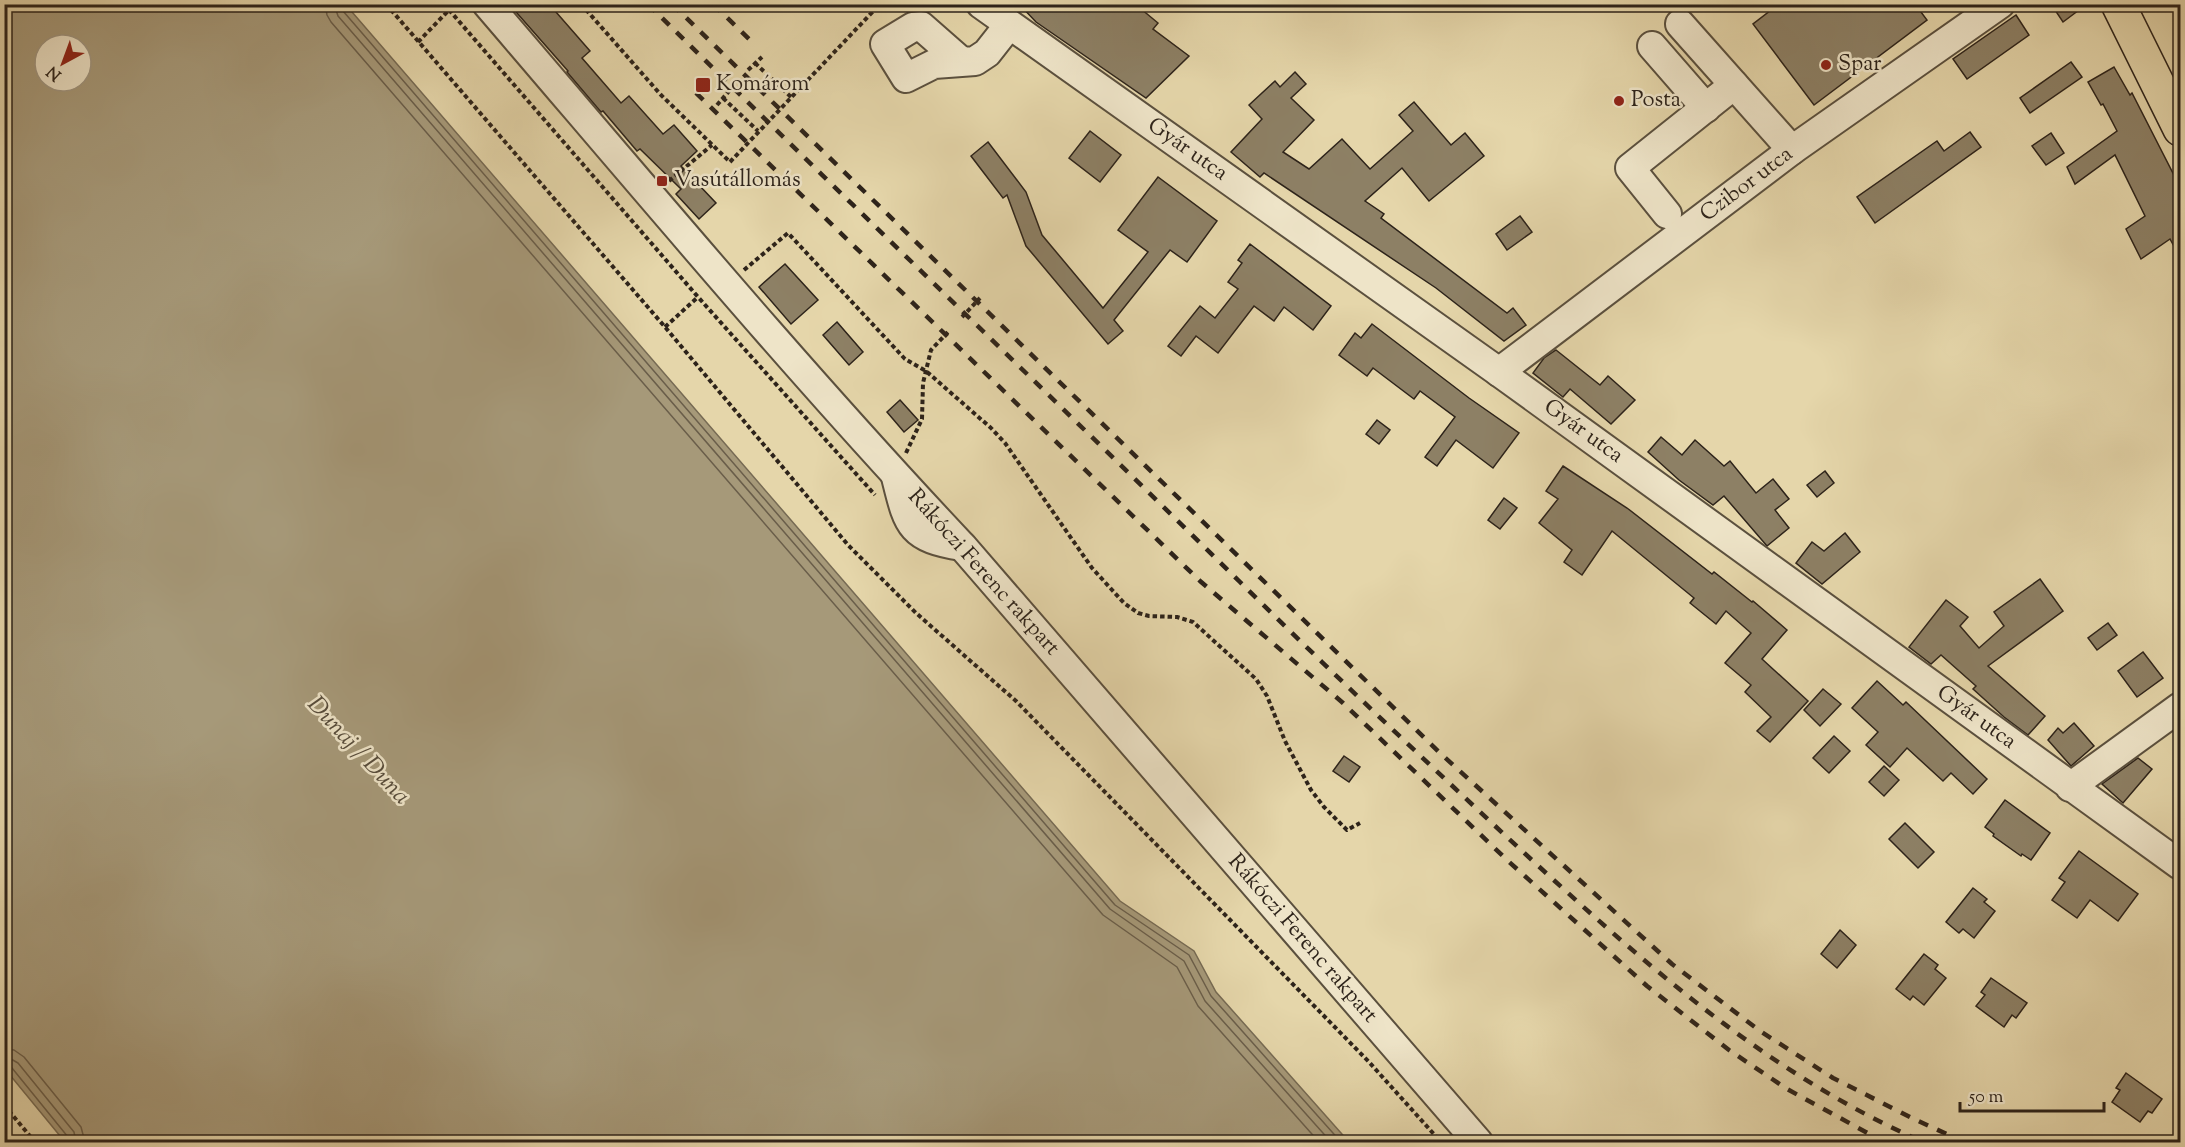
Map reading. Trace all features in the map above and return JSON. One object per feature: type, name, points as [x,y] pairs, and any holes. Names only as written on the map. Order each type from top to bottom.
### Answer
[{"type":"main road","points":[[2118,4],[2181,129]]},
{"type":"street","name":"Rákóczi Ferenc rakpart","points":[[487,4],[727,284],[895,475],[963,547],[1478,1143]]},
{"type":"street","name":"Gyár utca","points":[[981,4],[1499,372],[2070,787],[2181,865]]},
{"type":"street","name":"Czibor utca","points":[[1499,372],[1792,150],[2000,4]]},
{"type":"street","points":[[1680,24],[1792,150]]},
{"type":"street","points":[[962,62],[975,61],[987,53],[1010,25]]},
{"type":"street","points":[[1652,46],[1706,108]]},
{"type":"street","points":[[1667,214],[1630,168],[1734,85]]},
{"type":"street","points":[[2070,787],[2181,707]]},
{"type":"path","points":[[386,4],[665,327],[848,545],[916,613],[1016,701],[1369,1062],[1441,1143]]},
{"type":"path","points":[[444,4],[698,297],[880,500]]},
{"type":"path","points":[[581,4],[661,96],[730,162],[880,4]]},
{"type":"path","points":[[418,42],[449,10]]},
{"type":"path","points":[[748,70],[762,57]]},
{"type":"path","points":[[755,63],[791,97]]},
{"type":"path","points":[[717,105],[730,90]]},
{"type":"path","points":[[723,98],[758,131]]},
{"type":"path","points":[[667,183],[712,145]]},
{"type":"path","points":[[727,284],[788,233],[905,359],[926,371],[1005,443],[1092,568],[1124,603],[1138,613],[1149,616],[1177,617],[1194,622],[1256,679],[1267,696],[1285,741],[1311,790],[1347,830],[1360,823]]},
{"type":"path","points":[[665,327],[698,297]]},
{"type":"path","points":[[962,316],[980,298]]},
{"type":"path","points":[[895,475],[922,419],[923,383],[932,350],[949,331]]},
{"type":"path","points":[[4,1105],[35,1143]]},
{"type":"water","name":"Dunaj / Duna","points":[[4,5],[346,5],[1120,901],[1194,951],[1216,992],[1349,1142],[65,1142],[5,1069]]},
{"type":"building","points":[[509,4],[549,4],[590,51],[582,58],[621,103],[629,96],[663,134],[674,125],[697,151],[681,166],[716,203],[699,219],[676,194],[681,189],[640,149],[637,151]]},
{"type":"building","points":[[1019,4],[1135,4],[1158,23],[1153,29],[1189,56],[1146,98],[1036,22]]},
{"type":"building","name":"Spar","points":[[1779,4],[1915,4],[1927,20],[1814,105],[1753,24]]},
{"type":"building","points":[[2051,4],[2087,4],[2063,22]]},
{"type":"building","points":[[2016,15],[2029,35],[1967,79],[1953,59]]},
{"type":"building","points":[[2071,62],[2082,77],[2030,113],[2020,98]]},
{"type":"building","points":[[2114,67],[2130,95],[2132,93],[2181,189],[2181,259],[2170,239],[2141,259],[2126,229],[2145,216],[2115,155],[2075,184],[2067,167],[2117,131],[2088,82]]},
{"type":"building","points":[[1295,72],[1306,84],[1291,98],[1314,120],[1283,152],[1309,169],[1342,139],[1370,169],[1413,131],[1399,115],[1414,102],[1451,145],[1465,133],[1484,156],[1429,201],[1402,168],[1365,201],[1384,214],[1381,218],[1507,313],[1513,308],[1526,325],[1504,341],[1436,288],[1264,173],[1260,177],[1231,152],[1262,119],[1249,105],[1275,81],[1280,87]]},
{"type":"building","points":[[1090,131],[1121,155],[1100,182],[1069,158]]},
{"type":"building","points":[[1970,132],[1981,147],[1875,223],[1857,197],[1937,141],[1944,151]]},
{"type":"building","points":[[2051,133],[2064,153],[2046,165],[2032,146]]},
{"type":"building","points":[[988,142],[1026,192],[1042,235],[1103,308],[1148,252],[1118,230],[1158,177],[1217,221],[1187,262],[1170,250],[1114,320],[1123,331],[1108,344],[1026,246],[1007,195],[1003,198],[971,156]]},
{"type":"building","points":[[1520,216],[1532,232],[1507,250],[1496,234]]},
{"type":"building","points":[[1250,244],[1331,306],[1313,330],[1284,307],[1274,321],[1254,306],[1218,353],[1196,336],[1181,356],[1168,346],[1200,306],[1215,318],[1238,289],[1228,282],[1242,263],[1238,260]]},
{"type":"building","points":[[785,264],[818,300],[791,324],[759,287]]},
{"type":"building","points":[[837,322],[863,352],[849,365],[823,335]]},
{"type":"building","points":[[1372,324],[1519,433],[1493,468],[1456,440],[1437,466],[1425,457],[1455,417],[1420,391],[1414,399],[1373,368],[1367,376],[1339,355],[1355,333],[1361,338]]},
{"type":"building","points":[[1556,350],[1600,385],[1608,376],[1635,400],[1611,424],[1570,389],[1563,397],[1533,373],[1544,358]]},
{"type":"building","points":[[900,400],[918,420],[904,432],[887,412]]},
{"type":"building","points":[[1377,420],[1390,430],[1379,444],[1366,434]]},
{"type":"building","points":[[1661,437],[1682,455],[1695,440],[1724,466],[1730,461],[1756,493],[1773,479],[1789,499],[1775,510],[1789,528],[1767,546],[1724,496],[1713,505],[1679,480],[1648,452]]},
{"type":"building","points":[[1563,466],[1627,508],[1712,574],[1714,572],[1753,601],[1787,630],[1762,659],[1808,701],[1770,742],[1757,731],[1771,717],[1745,692],[1751,685],[1725,663],[1751,633],[1726,611],[1716,624],[1690,603],[1694,598],[1612,531],[1582,575],[1564,562],[1572,550],[1539,523],[1558,499],[1546,491]]},
{"type":"building","points":[[1825,471],[1834,483],[1817,497],[1807,485]]},
{"type":"building","points":[[1504,498],[1517,508],[1500,529],[1488,520]]},
{"type":"building","points":[[1845,533],[1860,552],[1822,584],[1796,563],[1812,542],[1824,551]]},
{"type":"building","points":[[2040,579],[2063,611],[1988,666],[2045,716],[2028,735],[1973,689],[1976,686],[1941,655],[1931,664],[1909,647],[1946,600],[1968,617],[1960,626],[1979,648],[2004,626],[1994,612]]},
{"type":"building","points":[[2108,623],[2117,635],[2097,650],[2088,638]]},
{"type":"building","points":[[2143,652],[2163,678],[2137,697],[2118,671]]},
{"type":"building","points":[[1877,681],[1903,705],[1906,702],[1987,779],[1973,794],[1951,773],[1943,781],[1907,748],[1890,767],[1866,745],[1878,732],[1852,708]]},
{"type":"building","points":[[1823,689],[1841,704],[1820,726],[1804,710]]},
{"type":"building","points":[[2074,723],[2094,746],[2071,766],[2048,740],[2058,728],[2063,733]]},
{"type":"building","points":[[1834,736],[1850,751],[1829,773],[1813,758]]},
{"type":"building","points":[[1344,756],[1360,767],[1349,782],[1333,771]]},
{"type":"building","points":[[2138,758],[2152,769],[2123,803],[2102,784]]},
{"type":"building","points":[[1884,766],[1899,780],[1884,796],[1869,782]]},
{"type":"building","points":[[2005,800],[2050,833],[2031,860],[2022,854],[2021,856],[1993,836],[1994,834],[1985,827]]},
{"type":"building","points":[[1905,823],[1934,852],[1918,868],[1889,839]]},
{"type":"building","points":[[2079,851],[2138,894],[2118,921],[2090,900],[2077,918],[2052,900],[2065,882],[2059,878]]},
{"type":"building","points":[[1973,888],[1987,899],[1984,902],[1995,911],[1974,938],[1963,929],[1959,933],[1946,922]]},
{"type":"building","points":[[1840,930],[1856,945],[1837,968],[1821,954]]},
{"type":"building","points":[[1924,954],[1938,965],[1935,969],[1946,978],[1924,1005],[1913,996],[1910,1000],[1896,989]]},
{"type":"building","points":[[1991,978],[2027,1003],[2016,1018],[2012,1015],[2004,1027],[1976,1006],[1985,995],[1981,992]]},
{"type":"building","points":[[2126,1073],[2162,1099],[2152,1113],[2148,1111],[2140,1122],[2112,1102],[2120,1090],[2116,1088]]},
{"type":"railway","points":[[648,4],[1340,679],[1604,926],[1703,1008],[1754,1046],[1808,1081],[1864,1113],[1923,1142]]},
{"type":"railway","points":[[672,4],[1440,753],[1672,964],[1760,1031],[1833,1078],[1964,1142]]},
{"type":"railway","points":[[713,4],[749,39]]},
{"type":"railway","points":[[696,93],[1200,581],[1343,703],[1507,860],[1647,986],[1729,1050],[1787,1089],[1884,1142]]},
{"type":"place","name":"Spar","points":[[1826,65]]},
{"type":"place","name":"Komárom","points":[[703,85]]},
{"type":"place","name":"Posta","points":[[1619,101]]},
{"type":"place","name":"Vasútállomás","points":[[662,181]]}]
